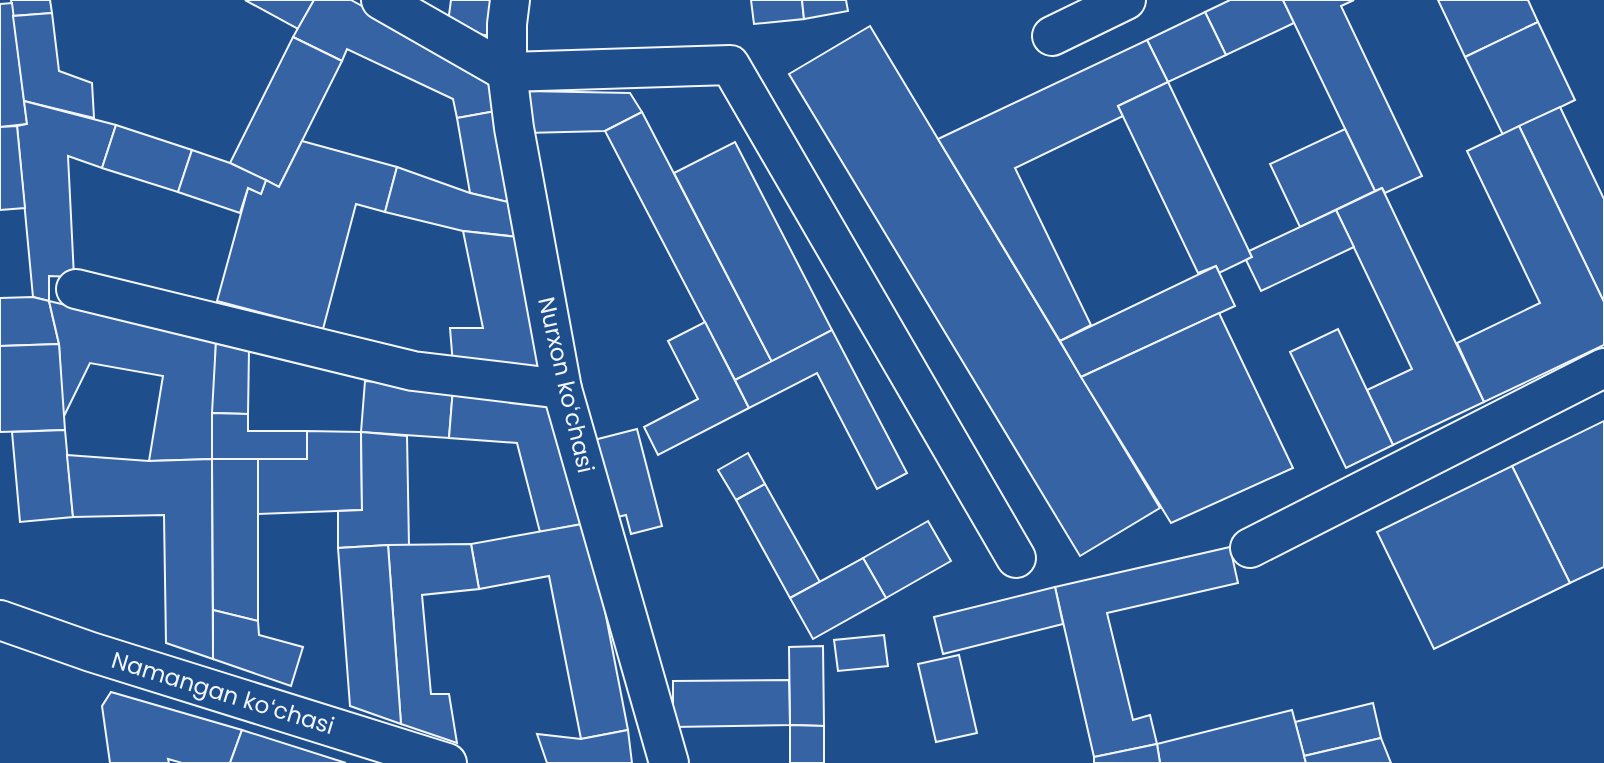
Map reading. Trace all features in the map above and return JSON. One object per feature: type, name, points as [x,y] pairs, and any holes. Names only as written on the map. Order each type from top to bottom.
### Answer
[{"type":"street","points":[[381,0],[507,72],[730,65],[1016,558]]},
{"type":"street","name":"Nurxon koʻchasi","points":[[510,0],[507,72],[514,128],[562,389],[669,763]]},
{"type":"street","points":[[1052,36],[1126,0]]},
{"type":"street","points":[[76,289],[413,371],[562,389]]},
{"type":"street","points":[[1250,548],[1604,368]]},
{"type":"street","name":"Namangan koʻchasi","points":[[0,620],[90,652],[447,763]]},
{"type":"building","points":[[11,0],[50,0],[52,13],[13,16]]},
{"type":"building","points":[[245,0],[314,0],[298,29]]},
{"type":"building","points":[[314,0],[351,0],[490,77],[496,111],[457,118],[453,99],[347,49],[342,61],[293,37]]},
{"type":"building","points":[[451,0],[504,0],[499,37],[447,30]]},
{"type":"building","points":[[751,0],[802,0],[804,19],[754,24]]},
{"type":"building","points":[[802,0],[846,0],[848,11],[804,19]]},
{"type":"building","points":[[1230,0],[1283,0],[1294,23],[1226,55],[1205,12]]},
{"type":"building","points":[[1283,0],[1354,0],[1341,6],[1422,176],[1385,193],[1382,188],[1375,191]]},
{"type":"building","points":[[1438,0],[1528,0],[1538,22],[1465,57]]},
{"type":"building","points":[[12,3],[27,124],[0,127],[0,4]]},
{"type":"building","points":[[1205,12],[1226,55],[1168,82],[1147,40]]},
{"type":"building","points":[[52,13],[59,71],[92,83],[94,118],[24,101],[13,16]]},
{"type":"building","points":[[1538,22],[1575,100],[1503,135],[1465,57]]},
{"type":"building","points":[[870,26],[1160,508],[1080,556],[789,74]]},
{"type":"building","points":[[293,37],[342,61],[279,187],[230,163]]},
{"type":"building","points":[[1147,40],[1168,82],[1118,106],[1123,116],[1015,168],[1091,325],[1060,341],[938,139]]},
{"type":"building","points":[[1168,82],[1252,257],[1219,273],[1216,266],[1198,273],[1118,106]]},
{"type":"building","points":[[526,91],[630,93],[642,112],[605,131],[526,133]]},
{"type":"building","points":[[24,101],[116,125],[102,168],[68,156],[74,277],[49,276],[49,301],[33,297],[17,126],[27,124]]},
{"type":"building","points":[[1560,107],[1604,199],[1604,302],[1519,126]]},
{"type":"building","points":[[496,111],[512,203],[470,193],[457,118]]},
{"type":"building","points":[[642,112],[772,362],[735,380],[605,131]]},
{"type":"building","points":[[116,125],[192,150],[178,192],[102,168]]},
{"type":"building","points":[[17,126],[25,208],[0,210],[0,127]]},
{"type":"building","points":[[1519,126],[1604,302],[1604,345],[1484,402],[1457,343],[1540,303],[1467,151]]},
{"type":"building","points":[[1345,129],[1375,191],[1300,227],[1270,164]]},
{"type":"building","points":[[302,141],[397,167],[385,212],[356,204],[323,329],[217,301],[248,188],[261,194],[266,180],[279,187]]},
{"type":"building","points":[[735,142],[832,330],[772,362],[674,173]]},
{"type":"building","points":[[192,150],[230,163],[266,180],[261,194],[248,188],[240,213],[178,192]]},
{"type":"building","points":[[397,167],[470,193],[512,203],[518,237],[463,231],[385,212]]},
{"type":"building","points":[[1382,188],[1484,402],[1393,445],[1367,390],[1412,369],[1336,210]]},
{"type":"building","points":[[1336,210],[1354,247],[1261,291],[1246,260],[1252,257],[1249,251]]},
{"type":"building","points":[[463,231],[518,237],[543,375],[453,365],[450,328],[483,328]]},
{"type":"building","points":[[1216,266],[1235,306],[1081,377],[1060,341]]},
{"type":"building","points":[[33,297],[49,301],[59,344],[0,346],[0,298]]},
{"type":"building","points":[[49,301],[216,341],[212,459],[149,461],[163,376],[90,363],[63,418],[59,344]]},
{"type":"building","points":[[1219,313],[1293,468],[1171,523],[1081,377]]},
{"type":"building","points":[[705,322],[749,408],[658,455],[644,427],[698,399],[668,341]]},
{"type":"building","points":[[1338,329],[1393,445],[1346,468],[1290,352]]},
{"type":"building","points":[[832,330],[907,473],[877,489],[817,373],[749,408],[735,380]]},
{"type":"building","points":[[216,341],[249,349],[248,414],[212,413]]},
{"type":"building","points":[[59,344],[65,430],[0,432],[0,346]]},
{"type":"building","points":[[365,381],[453,388],[449,438],[361,432]]},
{"type":"building","points":[[453,388],[555,398],[588,523],[540,532],[517,443],[449,438]]},
{"type":"building","points":[[212,413],[248,414],[248,431],[307,431],[307,459],[212,459]]},
{"type":"building","points":[[1604,421],[1604,567],[1570,583],[1512,466]]},
{"type":"building","points":[[637,429],[662,526],[631,534],[626,515],[609,519],[590,441]]},
{"type":"building","points":[[65,430],[73,517],[20,522],[12,432]]},
{"type":"building","points":[[307,431],[361,432],[362,510],[258,514],[258,459],[307,459]]},
{"type":"building","points":[[361,432],[407,436],[409,546],[338,548],[338,511],[362,510]]},
{"type":"building","points":[[748,453],[765,484],[736,500],[718,470]]},
{"type":"building","points":[[67,455],[149,461],[212,459],[213,659],[166,643],[164,515],[73,517]]},
{"type":"building","points":[[212,459],[258,459],[258,621],[213,610]]},
{"type":"building","points":[[1512,466],[1570,583],[1434,649],[1377,532]]},
{"type":"building","points":[[765,484],[820,582],[790,598],[736,500]]},
{"type":"building","points":[[928,521],[951,561],[886,598],[863,558]]},
{"type":"building","points":[[588,523],[628,730],[581,739],[549,576],[479,589],[471,544]]},
{"type":"building","points":[[471,544],[479,589],[422,595],[431,694],[449,694],[457,743],[401,724],[388,545]]},
{"type":"building","points":[[388,545],[401,724],[350,706],[338,548]]},
{"type":"building","points":[[1230,547],[1238,583],[1107,613],[1133,720],[1150,715],[1157,744],[1094,757],[1055,587]]},
{"type":"building","points":[[863,558],[886,598],[813,639],[790,598]]},
{"type":"building","points":[[1055,587],[1063,624],[943,654],[934,617]]},
{"type":"building","points":[[213,610],[258,621],[259,635],[303,647],[291,686],[213,659]]},
{"type":"building","points":[[884,635],[888,666],[838,671],[834,640]]},
{"type":"building","points":[[823,646],[824,726],[790,725],[789,647]]},
{"type":"building","points":[[959,655],[977,733],[936,742],[918,664]]},
{"type":"building","points":[[789,680],[790,725],[673,727],[673,681]]},
{"type":"building","points":[[111,692],[242,730],[230,763],[182,763],[168,759],[169,763],[110,763],[102,706]]},
{"type":"building","points":[[1373,703],[1381,738],[1304,756],[1295,722]]},
{"type":"building","points":[[1292,710],[1306,763],[1160,763],[1157,744]]},
{"type":"building","points":[[790,725],[824,726],[824,763],[790,763]]},
{"type":"building","points":[[242,730],[346,763],[230,763]]},
{"type":"building","points":[[628,730],[632,763],[547,763],[537,734],[581,739]]},
{"type":"building","points":[[1381,738],[1391,763],[1306,763],[1304,756]]},
{"type":"building","points":[[1157,744],[1160,763],[1094,763],[1094,757]]}]
